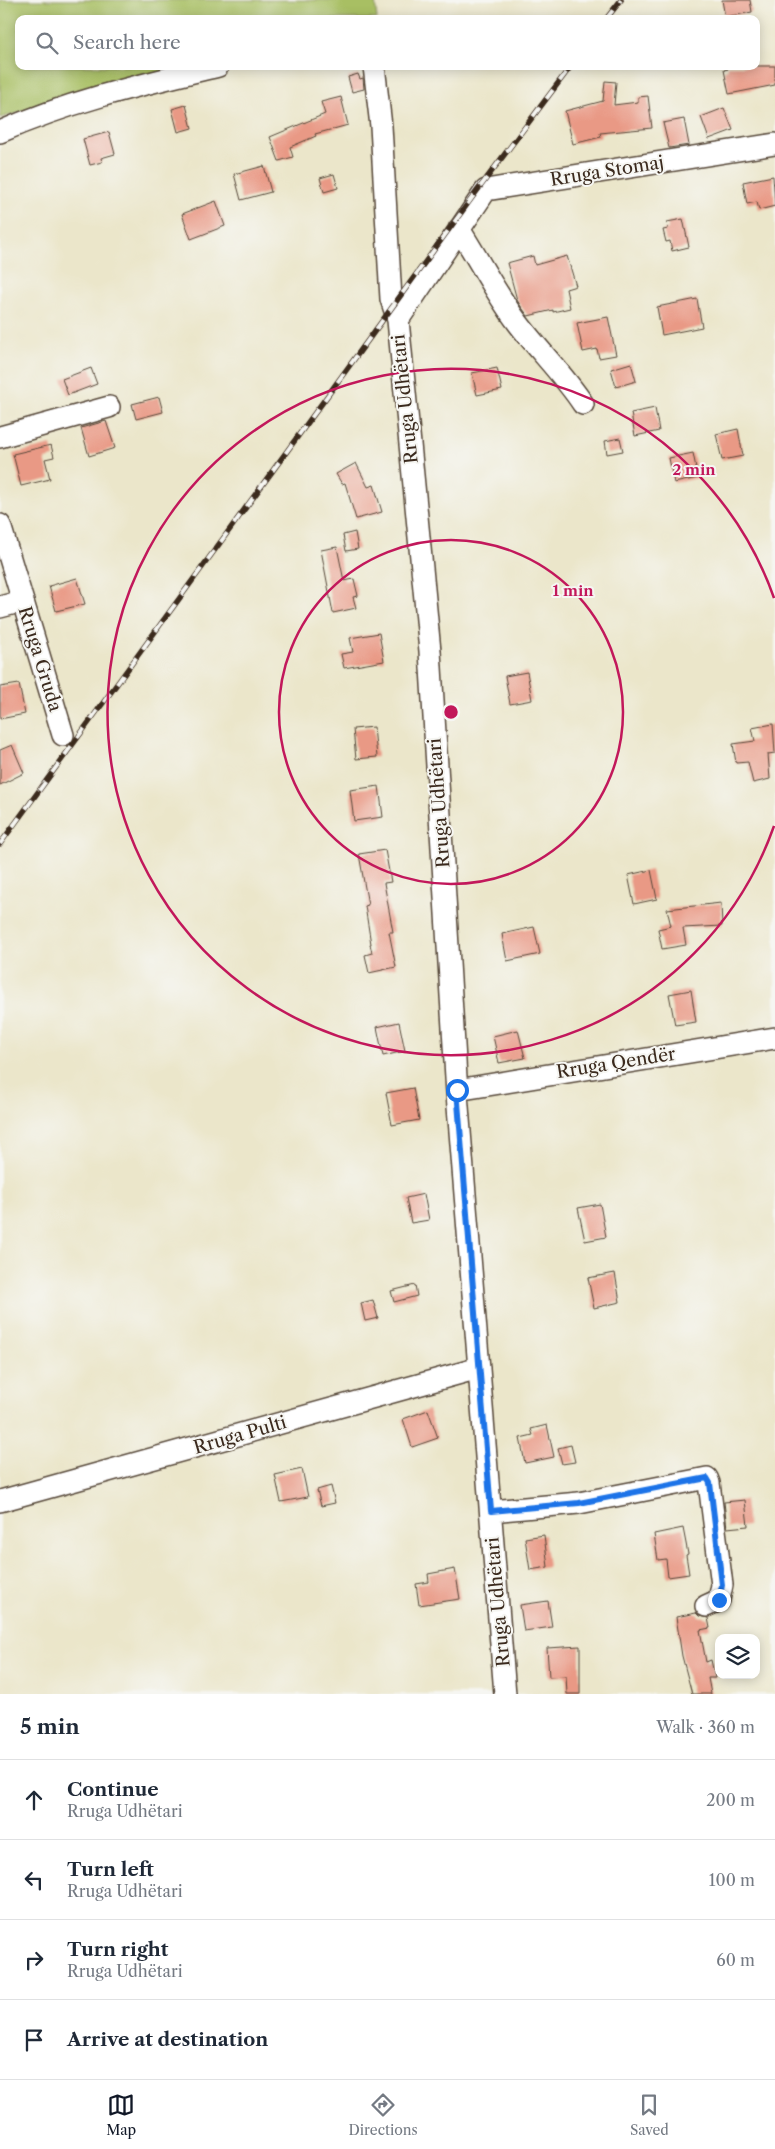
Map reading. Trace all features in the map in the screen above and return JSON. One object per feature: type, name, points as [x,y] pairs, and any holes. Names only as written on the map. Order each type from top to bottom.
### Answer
[{"type":"street","points":[[0,132],[34,117],[122,89],[201,70]]},
{"type":"street","name":"Rruga Udhëtari","points":[[374,70],[384,164],[390,299],[398,320],[430,652],[457,1090],[505,1694]]},
{"type":"street","name":"Rruga Stomaj","points":[[398,320],[486,190],[775,144]]},
{"type":"street","points":[[459,229],[517,321],[543,355],[569,383],[583,404]]},
{"type":"street","points":[[0,437],[109,407]]},
{"type":"street","name":"Rruga Gruda","points":[[0,525],[63,735]]},
{"type":"street","points":[[0,607],[23,600]]},
{"type":"street","name":"Rruga Qendër","points":[[457,1090],[775,1038]]},
{"type":"street","name":"Rruga Pulti","points":[[0,1501],[479,1368]]},
{"type":"street","points":[[491,1511],[579,1503],[707,1478],[710,1483],[722,1585],[719,1600],[706,1606]]},
{"type":"green space","points":[[0,0],[375,0],[377,15],[15,15],[15,70],[175,70],[0,118]]},
{"type":"building","points":[[722,0],[750,0],[752,12],[725,15]]},
{"type":"building","points":[[760,66],[775,66],[775,85],[729,94],[724,70],[760,70]]},
{"type":"building","points":[[358,74],[360,79],[363,78],[364,89],[352,92],[348,77]]},
{"type":"building","points":[[605,81],[616,82],[614,105],[638,102],[638,97],[648,96],[652,128],[600,133],[601,137],[573,144],[565,111],[603,101]]},
{"type":"building","points":[[341,97],[348,125],[315,134],[316,136],[290,147],[293,157],[279,161],[270,137],[325,114],[321,102]]},
{"type":"building","points":[[186,105],[192,128],[178,132],[172,109]]},
{"type":"building","points":[[724,108],[733,130],[709,139],[701,117]]},
{"type":"building","points":[[684,119],[689,145],[669,148],[663,123]]},
{"type":"building","points":[[109,132],[115,154],[101,158],[102,162],[90,165],[83,139]]},
{"type":"building","points":[[264,166],[271,192],[241,200],[234,174]]},
{"type":"building","points":[[334,174],[338,188],[324,192],[320,178]]},
{"type":"building","points":[[773,176],[775,206],[759,210],[757,202],[747,204],[743,182]]},
{"type":"building","points":[[216,201],[225,226],[191,239],[182,214]]},
{"type":"building","points":[[683,219],[689,247],[672,251],[670,241],[666,242],[663,230],[668,229],[667,222]]},
{"type":"building","points":[[533,256],[535,265],[567,256],[576,286],[566,289],[570,308],[528,316],[520,305],[507,263]]},
{"type":"building","points":[[697,299],[702,327],[662,335],[657,307]]},
{"type":"building","points":[[608,317],[616,355],[599,358],[597,349],[583,352],[577,323]]},
{"type":"building","points":[[631,363],[636,381],[616,387],[611,369]]},
{"type":"building","points":[[91,368],[97,384],[68,395],[62,379]]},
{"type":"building","points":[[497,368],[502,390],[477,395],[472,373]]},
{"type":"building","points":[[159,397],[163,412],[136,419],[132,404]]},
{"type":"building","points":[[655,408],[659,431],[635,436],[631,413]]},
{"type":"building","points":[[106,421],[115,448],[89,456],[81,428]]},
{"type":"building","points":[[738,429],[743,456],[722,460],[716,434]]},
{"type":"building","points":[[620,438],[623,451],[607,454],[605,441]]},
{"type":"building","points":[[51,445],[54,457],[45,459],[50,479],[21,486],[13,454]]},
{"type":"building","points":[[693,453],[698,478],[674,483],[669,458]]},
{"type":"building","points":[[356,463],[368,487],[374,485],[382,512],[356,519],[345,483],[342,484],[336,474]]},
{"type":"building","points":[[355,532],[358,549],[346,551],[343,535]]},
{"type":"building","points":[[337,547],[344,581],[354,579],[358,596],[353,597],[356,608],[333,613],[321,550]]},
{"type":"building","points":[[77,578],[85,604],[56,611],[49,586]]},
{"type":"building","points":[[379,633],[384,661],[344,668],[341,654],[353,652],[350,638]]},
{"type":"building","points":[[527,672],[532,700],[510,704],[505,676]]},
{"type":"building","points":[[19,684],[25,714],[0,719],[0,687]]},
{"type":"building","points":[[773,724],[775,753],[768,754],[770,779],[753,783],[748,762],[736,763],[733,744],[755,741],[752,728]]},
{"type":"building","points":[[374,727],[377,757],[356,759],[353,729]]},
{"type":"building","points":[[12,745],[24,773],[0,785],[0,750]]},
{"type":"building","points":[[379,786],[383,817],[354,821],[350,790]]},
{"type":"building","points":[[385,850],[391,882],[384,883],[393,932],[389,932],[396,967],[369,973],[365,955],[372,953],[365,906],[368,905],[359,854]]},
{"type":"building","points":[[651,870],[657,899],[634,904],[628,875]]},
{"type":"building","points":[[721,903],[722,926],[683,928],[686,945],[662,949],[658,929],[671,926],[667,909]]},
{"type":"building","points":[[534,927],[540,954],[507,961],[502,934]]},
{"type":"building","points":[[691,990],[696,1022],[675,1025],[669,994]]},
{"type":"building","points":[[399,1022],[405,1051],[383,1056],[377,1027]]},
{"type":"building","points":[[518,1030],[525,1058],[499,1063],[493,1036]]},
{"type":"building","points":[[413,1088],[419,1120],[392,1125],[386,1093]]},
{"type":"building","points":[[424,1194],[429,1220],[411,1223],[406,1198]]},
{"type":"building","points":[[600,1204],[606,1237],[585,1241],[578,1208]]},
{"type":"building","points":[[615,1273],[620,1302],[594,1308],[588,1278]]},
{"type":"building","points":[[415,1285],[417,1296],[394,1302],[391,1291]]},
{"type":"building","points":[[373,1300],[378,1318],[365,1321],[361,1303]]},
{"type":"building","points":[[428,1410],[438,1438],[412,1447],[403,1419]]},
{"type":"building","points":[[547,1425],[554,1457],[525,1463],[520,1438],[533,1435],[531,1429]]},
{"type":"building","points":[[571,1445],[575,1462],[562,1464],[558,1448]]},
{"type":"building","points":[[302,1469],[308,1497],[281,1502],[275,1475]]},
{"type":"building","points":[[331,1486],[335,1503],[321,1506],[317,1490]]},
{"type":"building","points":[[745,1500],[748,1526],[727,1528],[724,1502]]},
{"type":"building","points":[[683,1528],[688,1554],[686,1555],[689,1574],[668,1577],[666,1559],[658,1560],[654,1534]]},
{"type":"building","points":[[544,1535],[548,1567],[530,1570],[525,1538]]},
{"type":"building","points":[[455,1569],[460,1599],[419,1605],[416,1584],[429,1582],[428,1574]]},
{"type":"building","points":[[548,1601],[552,1627],[524,1631],[520,1605]]},
{"type":"building","points":[[696,1613],[699,1616],[708,1618],[710,1628],[700,1630],[706,1662],[711,1660],[715,1678],[708,1678],[711,1694],[692,1694],[682,1656],[676,1617]]},
{"type":"building","points":[[580,1646],[580,1694],[567,1694],[566,1676],[549,1677],[547,1648]]},
{"type":"railway","points":[[609,15],[621,0]]},
{"type":"railway","points":[[0,844],[477,191],[568,70]]},
{"type":"route","points":[[457,1090],[491,1511],[579,1503],[707,1478],[710,1483],[722,1585],[719,1600]]}]
